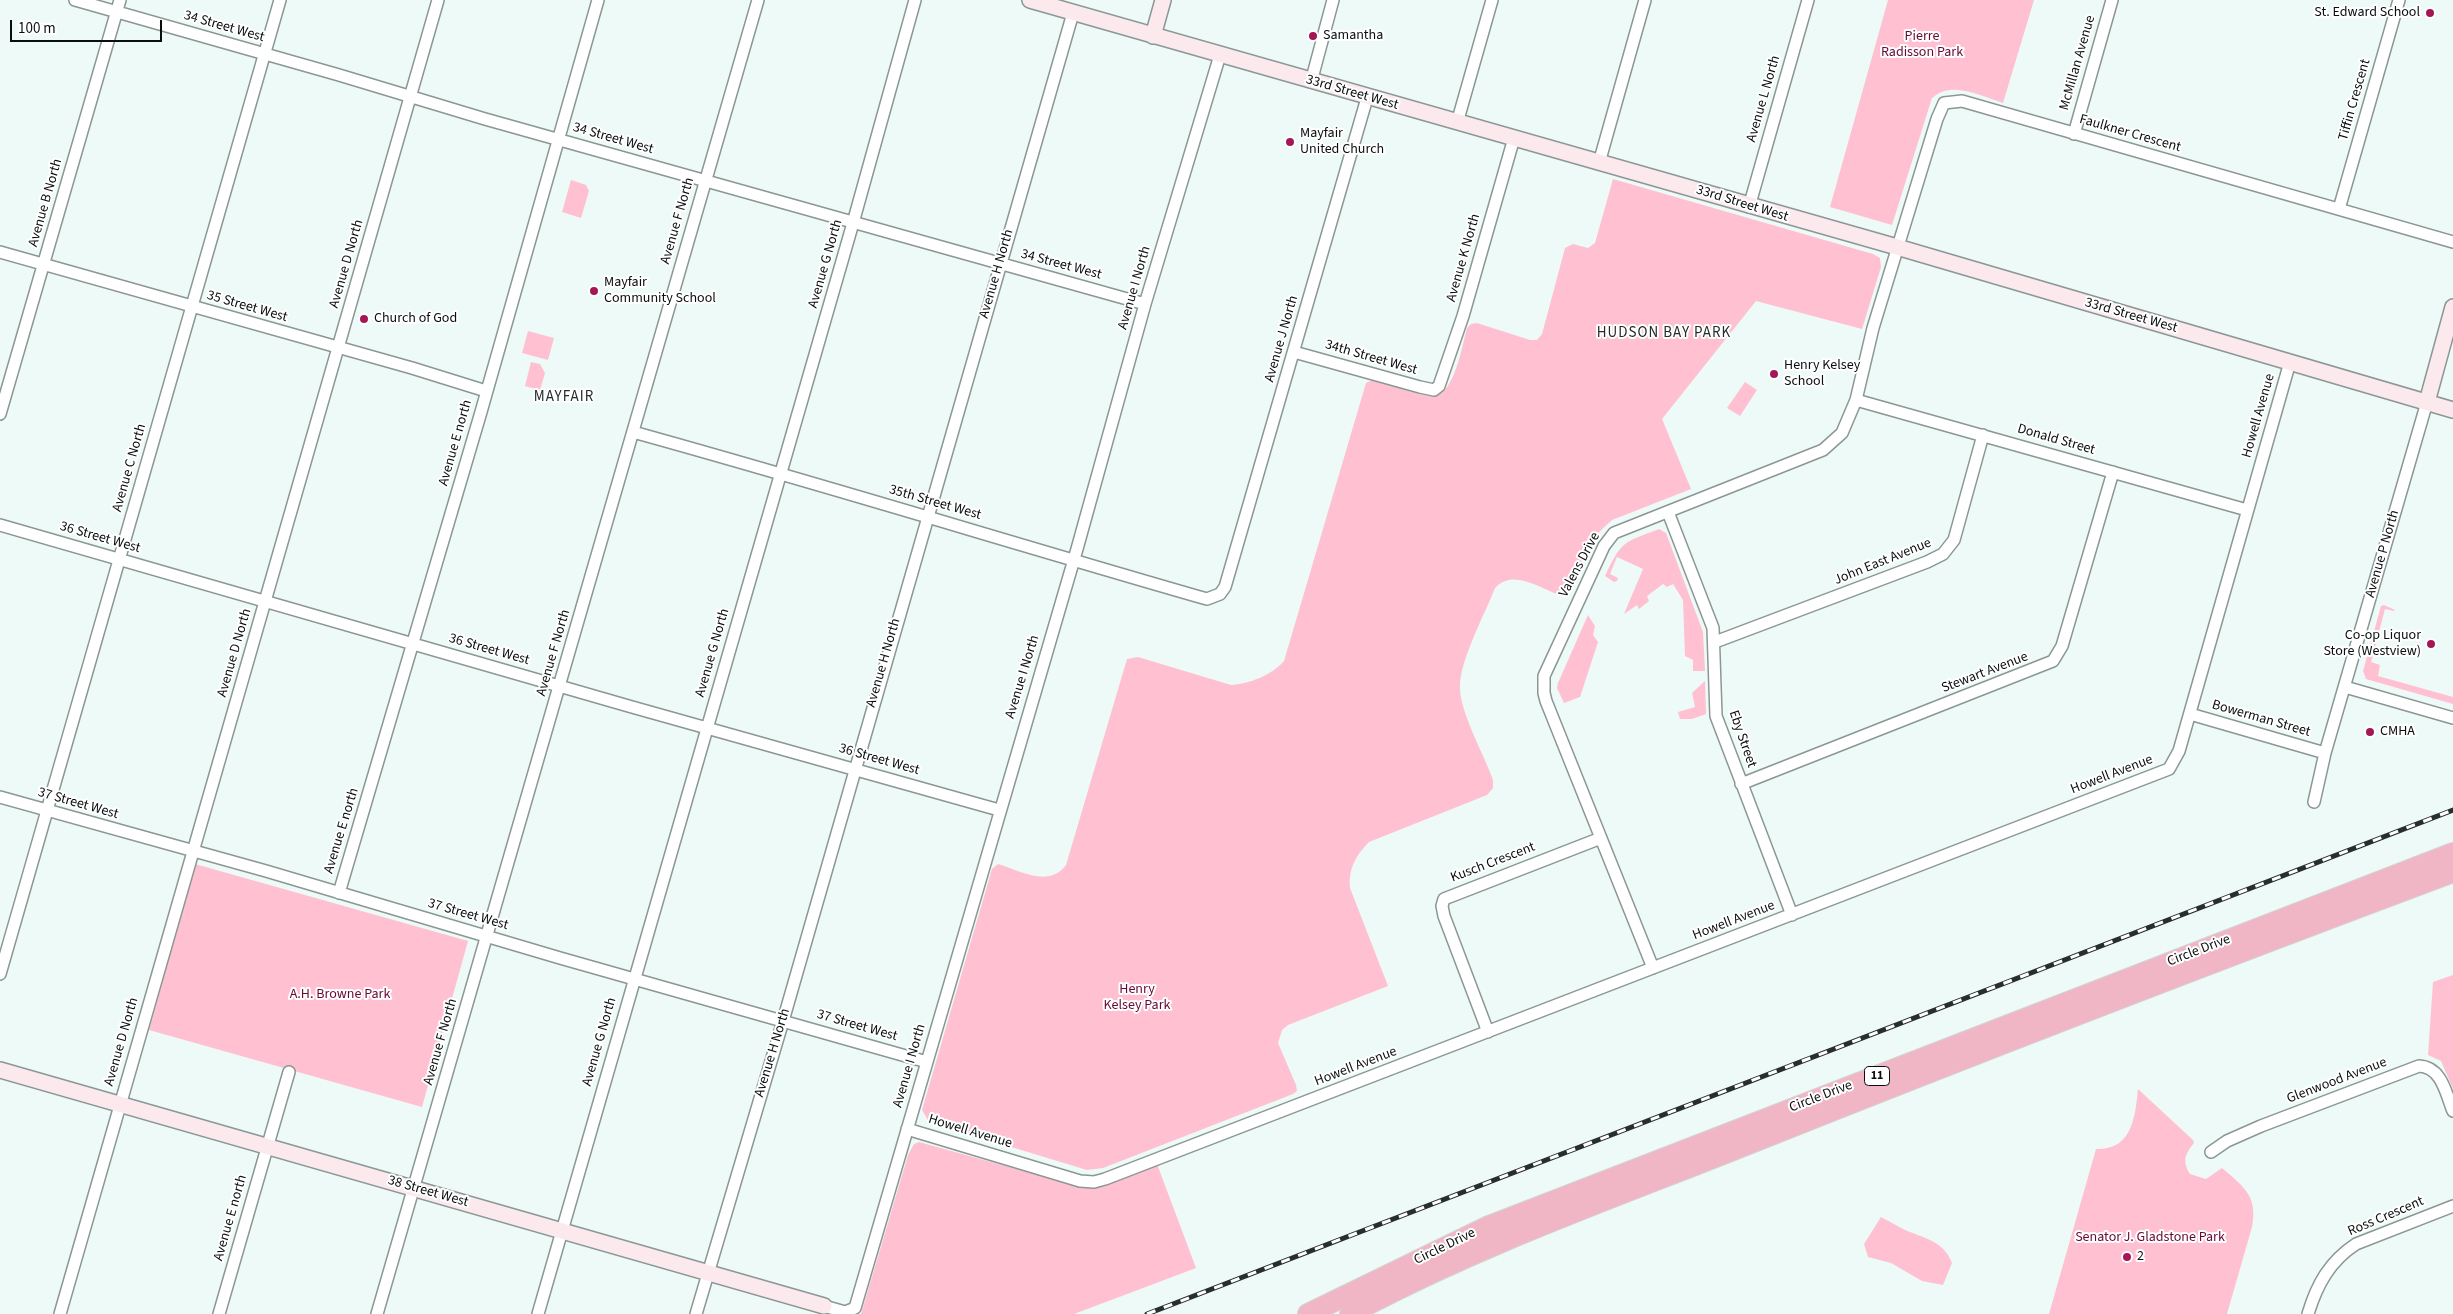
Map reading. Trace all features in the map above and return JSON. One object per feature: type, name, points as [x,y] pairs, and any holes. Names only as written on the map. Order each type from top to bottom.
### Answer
[{"type":"highway","name":"Circle Drive","points":[[1308,1314],[1489,1226],[2453,853]]},
{"type":"highway","name":"Circle Drive","points":[[1350,1314],[1447,1267],[1541,1225],[2060,1021],[2453,872]]},
{"type":"main road","name":"33rd Street West","points":[[1030,0],[1311,82],[1897,248],[2453,410]]},
{"type":"main road","points":[[1153,36],[1163,0]]},
{"type":"main road","name":"Avenue P North","points":[[2427,402],[2453,307]]},
{"type":"main road","name":"38 Street West","points":[[0,1070],[824,1306]]},
{"type":"street","name":"34 Street West","points":[[74,0],[1000,265],[1145,304]]},
{"type":"street","name":"Avenue B North","points":[[0,414],[120,0]]},
{"type":"street","name":"Avenue C North","points":[[0,974],[280,0]]},
{"type":"street","name":"Avenue D North","points":[[60,1314],[438,0]]},
{"type":"street","name":"Avenue E north","points":[[339,893],[598,0]]},
{"type":"street","name":"Avenue F North","points":[[378,1314],[758,0]]},
{"type":"street","name":"Avenue G North","points":[[538,1314],[853,223],[915,0]]},
{"type":"street","points":[[1311,82],[1333,0]]},
{"type":"street","points":[[1457,122],[1492,0]]},
{"type":"street","points":[[1599,163],[1646,0]]},
{"type":"street","name":"Avenue L North","points":[[1750,207],[1808,0]]},
{"type":"street","name":"McMillan Avenue","points":[[2074,134],[2112,0]]},
{"type":"street","name":"Tiffin Crescent","points":[[2340,209],[2399,0]]},
{"type":"street","name":"Avenue H North","points":[[696,1314],[783,1021],[926,516],[1073,13]]},
{"type":"street","name":"Avenue I North","points":[[855,1308],[1073,560],[1145,304],[1220,55]]},
{"type":"street","name":"Avenue J North","points":[[1225,588],[1368,98]]},
{"type":"street","name":"Faulkner Crescent","points":[[1897,248],[1944,103],[1962,101],[2453,242]]},
{"type":"street","name":"Avenue K North","points":[[1439,386],[1463,316],[1514,138]]},
{"type":"street","name":"Valens Drive","points":[[1653,968],[1544,693],[1544,676],[1608,539],[1614,533],[1823,450],[1842,432],[1856,400],[1873,328],[1897,248]]},
{"type":"street","name":"35 Street West","points":[[0,252],[486,391]]},
{"type":"street","name":"34th Street West","points":[[1294,352],[1420,387],[1434,390],[1439,386]]},
{"type":"street","name":"Howell Avenue","points":[[907,1129],[1080,1181],[1094,1182],[2168,769],[2179,751],[2290,362]]},
{"type":"street","name":"Donald Street","points":[[1856,400],[2248,510]]},
{"type":"street","name":"Avenue P North","points":[[2314,802],[2325,753],[2427,402]]},
{"type":"street","name":"35th Street West","points":[[632,432],[1207,599],[1220,594],[1225,588]]},
{"type":"street","name":"John East Avenue","points":[[1715,642],[1943,554],[1954,540],[1983,435]]},
{"type":"street","name":"Stewart Avenue","points":[[1741,784],[2054,661],[2062,646],[2113,472]]},
{"type":"street","name":"Eby Street","points":[[1668,512],[1713,628],[1715,642],[1716,716],[1792,915]]},
{"type":"street","name":"36 Street West","points":[[0,525],[999,810]]},
{"type":"street","points":[[2345,687],[2453,718]]},
{"type":"street","name":"Bowerman Street","points":[[2190,714],[2325,753]]},
{"type":"street","name":"37 Street West","points":[[0,798],[927,1062]]},
{"type":"street","name":"Kusch Crescent","points":[[1488,1032],[1444,916],[1442,906],[1444,899],[1601,838]]},
{"type":"street","name":"Glenwood Avenue","points":[[2211,1152],[2227,1141],[2260,1126],[2419,1066],[2427,1066],[2437,1074],[2453,1111]]},
{"type":"street","name":"Avenue E north","points":[[219,1314],[289,1072]]},
{"type":"street","name":"Ross Crescent","points":[[2308,1314],[2319,1282],[2342,1253],[2356,1244],[2453,1206]]},
{"type":"street","name":"38 Street West","points":[[824,1306],[845,1312],[855,1308]]},
{"type":"green space","name":"Pierre Radisson Park","points":[[1888,0],[2034,0],[2003,103],[1967,91],[1957,90],[1948,90],[1932,98],[1892,225],[1830,207]]},
{"type":"green space","name":"Henry Kelsey Park","points":[[1613,179],[1873,254],[1880,258],[1881,267],[1862,329],[1756,301],[1662,419],[1691,489],[1612,520],[1596,535],[1565,594],[1559,595],[1526,581],[1518,580],[1510,580],[1495,588],[1468,650],[1460,686],[1463,708],[1493,780],[1493,788],[1487,795],[1369,842],[1357,857],[1350,875],[1350,888],[1388,986],[1288,1025],[1282,1030],[1278,1043],[1296,1085],[1297,1091],[1293,1094],[1103,1168],[1087,1170],[929,1122],[922,1110],[992,869],[998,864],[1034,876],[1043,877],[1059,872],[1066,865],[1127,659],[1138,657],[1231,685],[1260,678],[1279,666],[1284,661],[1366,383],[1374,379],[1420,394],[1433,396],[1440,394],[1452,379],[1467,328],[1471,324],[1477,323],[1530,340],[1537,340],[1542,334],[1565,248],[1573,244],[1588,248],[1595,243]]},
{"type":"green space","points":[[571,180],[586,185],[589,191],[581,218],[562,212]]},
{"type":"green space","points":[[528,331],[554,338],[548,360],[522,353]]},
{"type":"green space","points":[[531,362],[540,364],[545,373],[540,390],[525,386]]},
{"type":"green space","points":[[1745,382],[1757,390],[1740,416],[1727,408]]},
{"type":"green space","points":[[1659,529],[1666,533],[1703,632],[1705,671],[1693,671],[1693,660],[1685,656],[1683,600],[1673,584],[1667,587],[1663,584],[1647,596],[1649,601],[1639,609],[1637,605],[1624,614],[1643,569],[1617,557],[1610,574],[1618,578],[1617,581],[1614,582],[1605,576],[1616,555],[1625,544]]},
{"type":"green space","points":[[2384,605],[2395,610],[2385,609],[2371,662],[2380,665],[2378,676],[2453,697],[2453,704],[2366,679],[2363,671],[2381,606]]},
{"type":"green space","points":[[1588,615],[1595,626],[1593,635],[1598,642],[1580,697],[1564,703],[1557,688],[1558,683]]},
{"type":"green space","points":[[1705,681],[1706,714],[1692,719],[1680,719],[1678,712],[1695,707],[1692,693]]},
{"type":"green space","name":"A.H. Browne Park","points":[[195,864],[468,941],[422,1107],[149,1030]]},
{"type":"green space","points":[[2453,975],[2453,1089],[2441,1061],[2428,1055],[2433,982]]},
{"type":"green space","name":"Senator J. Gladstone Park","points":[[2138,1089],[2193,1140],[2194,1143],[2188,1151],[2185,1161],[2190,1174],[2206,1179],[2222,1168],[2243,1187],[2251,1200],[2253,1207],[2252,1227],[2227,1314],[2049,1314],[2096,1149],[2108,1148],[2124,1138],[2133,1121]]},
{"type":"green space","points":[[919,1142],[1085,1188],[1103,1187],[1157,1164],[1196,1268],[1074,1314],[861,1314],[908,1155],[914,1144]]},
{"type":"green space","points":[[1881,1217],[1905,1230],[1933,1241],[1944,1250],[1952,1263],[1943,1285],[1922,1281],[1891,1263],[1868,1257],[1864,1244]]},
{"type":"railway","points":[[1147,1314],[2453,810]]},
{"type":"place","name":"St. Edward School","points":[[2430,13]]},
{"type":"place","name":"Samantha","points":[[1313,36]]},
{"type":"place","name":"Mayfair United Church","points":[[1290,142]]},
{"type":"place","name":"Mayfair Community School","points":[[594,291]]},
{"type":"place","name":"Church of God","points":[[364,319]]},
{"type":"place","name":"Henry Kelsey School","points":[[1774,374]]},
{"type":"place","name":"Co-op Liquor Store (Westview)","points":[[2431,644]]},
{"type":"place","name":"CMHA","points":[[2370,732]]},
{"type":"place","name":"2","points":[[2127,1257]]},
{"type":"district","name":"HUDSON BAY PARK","points":[[1664,334]]},
{"type":"district","name":"MAYFAIR","points":[[564,398]]}]
